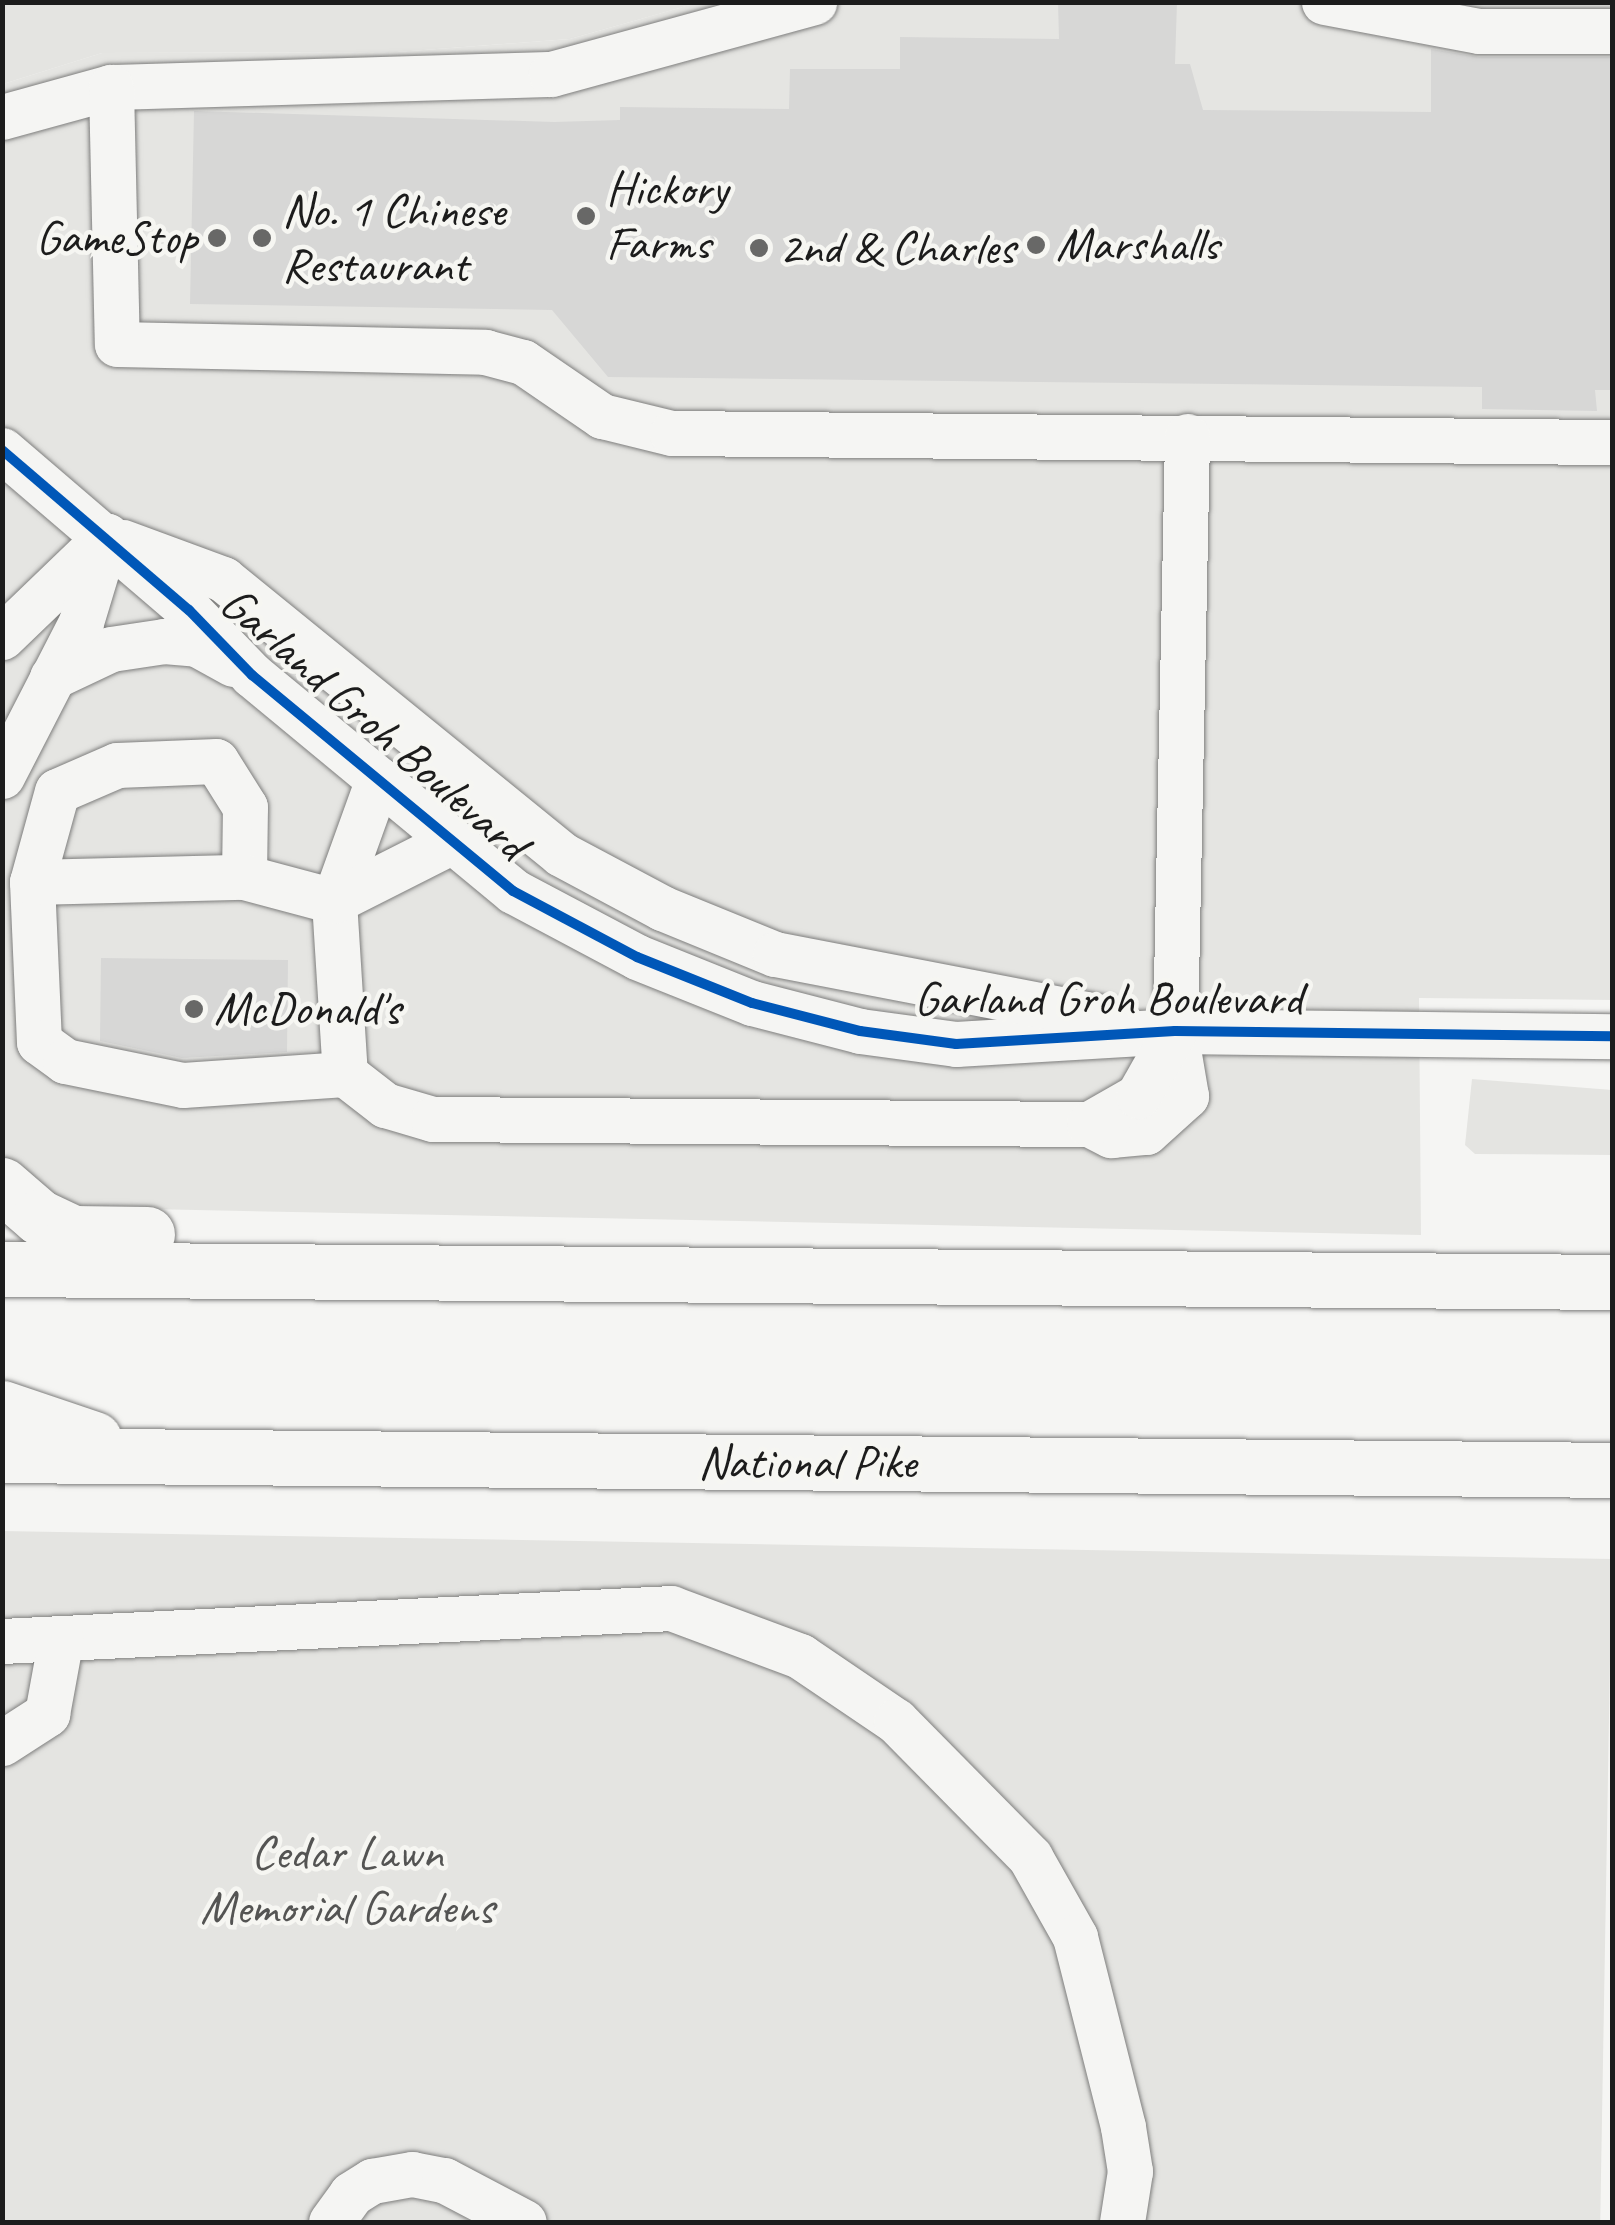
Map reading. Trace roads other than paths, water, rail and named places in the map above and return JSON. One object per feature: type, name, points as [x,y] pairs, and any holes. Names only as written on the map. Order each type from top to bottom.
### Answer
[{"type":"main road","points":[[2,1186],[39,1217],[73,1232],[1124,1250],[1184,1278]]},
{"type":"main road","points":[[2,1270],[1612,1282]]},
{"type":"main road","points":[[2,1408],[46,1428],[171,1458]]},
{"type":"main road","name":"National Pike","points":[[2,1455],[1612,1470]]},
{"type":"street","points":[[2,117],[111,87],[477,82],[550,74],[814,2]]},
{"type":"street","points":[[1324,2],[1480,31],[1612,32]]},
{"type":"street","points":[[111,87],[118,344],[485,352],[523,362],[602,416],[672,433],[1612,442]]},
{"type":"street","points":[[244,878],[246,807],[216,761],[117,765],[57,792],[32,882],[39,1042],[66,1061],[183,1085],[344,1074],[384,1105],[433,1119],[1089,1124],[1127,1136],[1175,1113],[1186,1096],[1175,1031],[1187,436]]},
{"type":"street","points":[[2,450],[107,536]]},
{"type":"street","points":[[2,636],[107,536]]},
{"type":"street","points":[[2,776],[82,622],[107,536]]},
{"type":"street","name":"Garland Groh Boulevard","points":[[107,536],[224,579],[562,854],[662,908],[775,954],[869,977],[1175,1031]]},
{"type":"street","name":"Garland Groh Boulevard","points":[[107,536],[252,675],[513,891],[637,957],[824,1022],[956,1044],[1175,1031],[1612,1036]]},
{"type":"street","points":[[52,677],[111,649],[164,641],[197,644],[252,675]]},
{"type":"street","points":[[344,1074],[334,901],[378,779]]},
{"type":"street","points":[[32,882],[244,878],[334,901],[452,841]]},
{"type":"street","points":[[2,1641],[671,1608],[800,1656],[896,1720],[1030,1857],[1075,1937],[1123,2127],[1130,2172],[1122,2222]]},
{"type":"street","points":[[2,1743],[47,1714],[59,1683],[61,1638]]},
{"type":"street","points":[[331,2222],[350,2194],[372,2181],[412,2174],[444,2180],[524,2222]]},
{"type":"place","name":"Hickory Farms","points":[[586,216]]},
{"type":"place","name":"GameStop","points":[[217,238]]},
{"type":"place","name":"No. 1 Chinese Restaurant","points":[[262,238]]},
{"type":"place","name":"Marshalls","points":[[1036,245]]},
{"type":"place","name":"2nd & Charles","points":[[759,248]]},
{"type":"place","name":"McDonald's","points":[[194,1009]]},
{"type":"park label","name":"Cedar Lawn Memorial Gardens","points":[[347,1880]]}]
